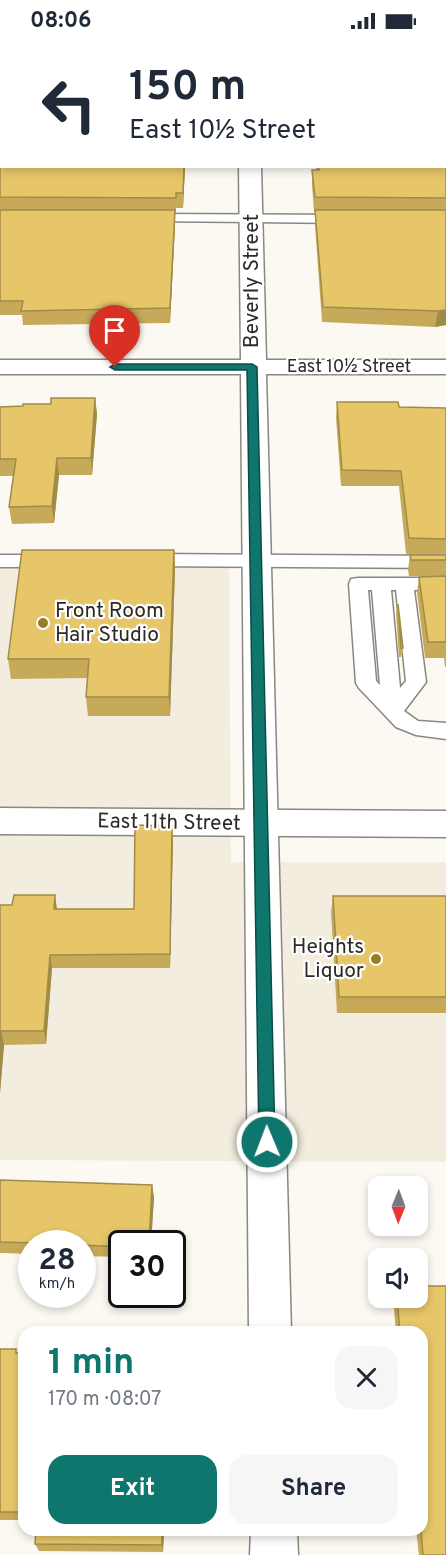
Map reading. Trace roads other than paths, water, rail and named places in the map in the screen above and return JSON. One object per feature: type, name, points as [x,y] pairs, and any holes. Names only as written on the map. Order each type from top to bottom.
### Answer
[{"type":"street","name":"Beverly Street","points":[[250,168],[270,1326]]},
{"type":"street","name":"East 10½ Street","points":[[0,367],[446,367]]},
{"type":"street","name":"East 11th Street","points":[[0,821],[446,824]]},
{"type":"street","points":[[274,1536],[274,1555]]},
{"type":"lane","points":[[132,218],[355,219]]},
{"type":"lane","points":[[126,560],[446,562]]},
{"type":"lane","points":[[0,561],[68,561]]},
{"type":"lane","points":[[446,584],[381,584],[392,711],[408,726],[446,731]]},
{"type":"lane","points":[[392,711],[416,682],[404,584]]},
{"type":"place","name":"Front Room Hair Studio","points":[[43,623]]},
{"type":"place","name":"Heights Liquor","points":[[376,959]]}]
